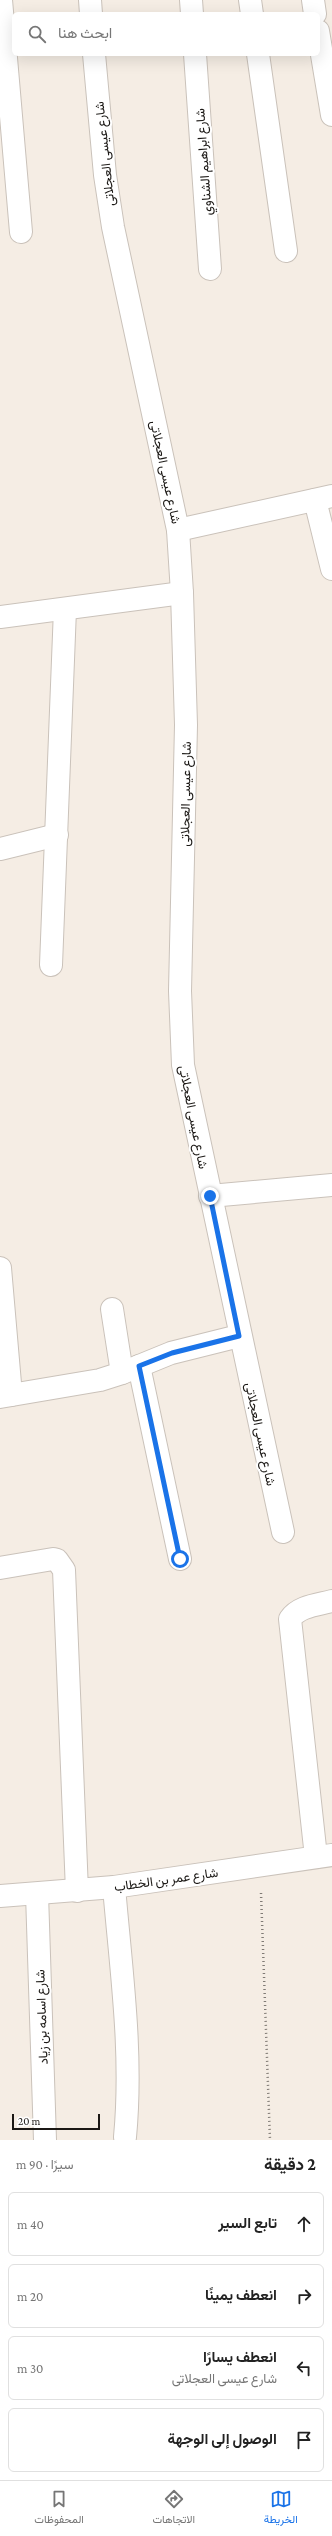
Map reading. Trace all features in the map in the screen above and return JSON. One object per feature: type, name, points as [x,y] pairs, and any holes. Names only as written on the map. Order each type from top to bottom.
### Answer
[{"type":"street","points":[[1,0],[21,232]]},
{"type":"street","points":[[90,0],[91,12]]},
{"type":"street","points":[[191,0],[192,12]]},
{"type":"street","points":[[250,0],[252,12]]},
{"type":"street","points":[[313,0],[315,12]]},
{"type":"street","points":[[320,43],[332,115]]},
{"type":"street","name":"شارع عيسى العجلاتى","points":[[94,56],[105,174],[113,227],[178,530],[182,593],[186,726],[180,991],[183,1065],[239,1336],[283,1532]]},
{"type":"street","name":"شارع ابراهيم الشناوي","points":[[195,56],[210,270]]},
{"type":"street","points":[[258,56],[286,251]]},
{"type":"street","points":[[178,530],[324,498],[332,569]]},
{"type":"street","points":[[0,618],[182,593]]},
{"type":"street","points":[[51,965],[65,609]]},
{"type":"street","points":[[0,848],[57,835]]},
{"type":"street","points":[[210,1196],[332,1185]]},
{"type":"street","points":[[0,1268],[6,1396],[100,1380],[131,1370],[172,1353],[239,1336]]},
{"type":"street","points":[[112,1309],[131,1370],[180,1559]]},
{"type":"street","points":[[0,1568],[53,1559],[57,1560],[64,1570],[77,1892]]},
{"type":"street","points":[[324,1856],[290,1619],[295,1612],[332,1601]]},
{"type":"street","name":"شارع عمر بن الخطاب","points":[[0,1896],[77,1892],[324,1856]]},
{"type":"street","points":[[114,1887],[128,2054],[129,2084],[125,2137]]},
{"type":"street","name":"شارع اسامه بن زياد","points":[[37,1894],[44,2140]]},
{"type":"path","points":[[260,1866],[270,2140]]},
{"type":"route","points":[[180,1559],[139,1366],[172,1353],[239,1336],[210,1196]]}]
